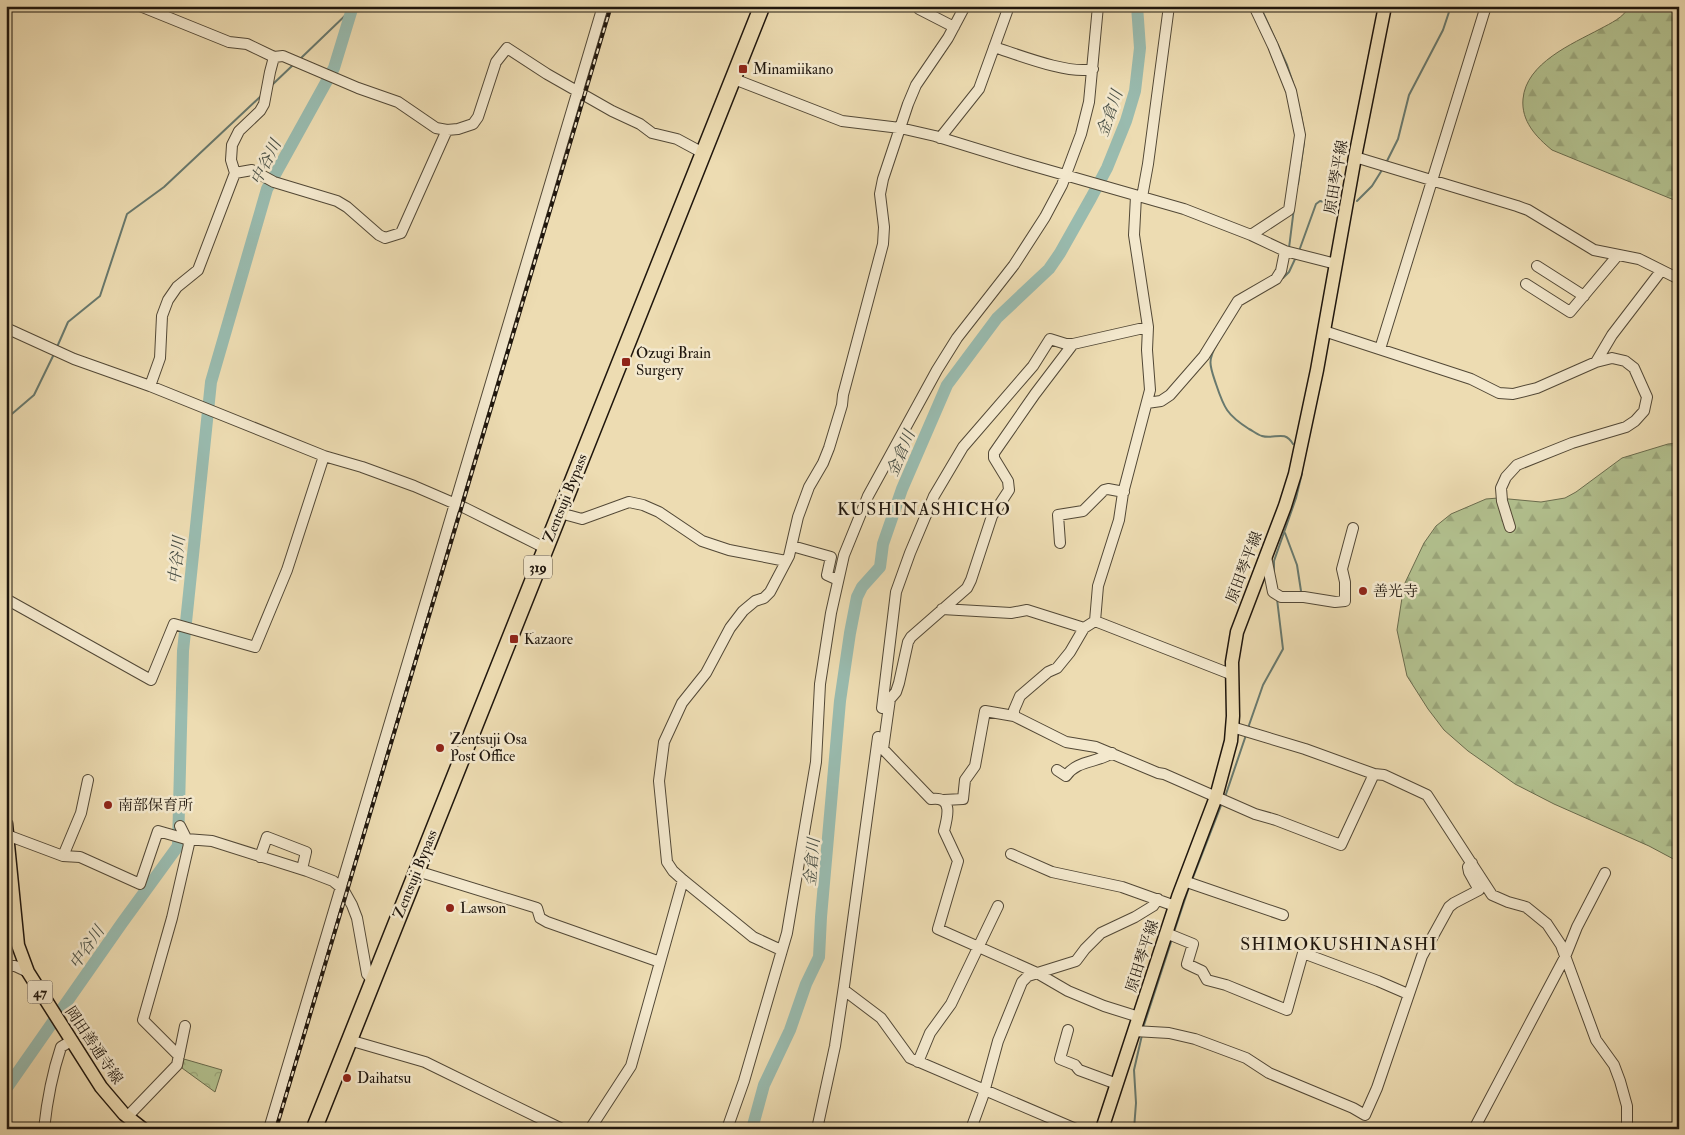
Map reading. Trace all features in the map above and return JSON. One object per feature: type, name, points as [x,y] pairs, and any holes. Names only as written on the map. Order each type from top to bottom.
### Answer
[{"type":"highway","name":"Zentsuji Bypass","points":[[314,1129],[762,6]]},
{"type":"main road","name":"原田琴平線","points":[[1102,1129],[1117,1084],[1140,1031],[1139,1017],[1170,935],[1175,906],[1189,882],[1221,799],[1231,741],[1242,730],[1232,662],[1237,632],[1285,506],[1295,474],[1324,331],[1355,157],[1386,6]]},
{"type":"main road","name":"岡田善通寺線","points":[[7,829],[18,945],[28,972],[101,1087],[127,1117],[143,1129]]},
{"type":"street","points":[[140,6],[229,42],[248,44],[274,57],[283,56],[358,88],[398,102],[429,124],[447,130],[473,124],[478,117],[496,62],[507,48],[578,92],[640,124],[652,133],[677,139],[703,153]]},
{"type":"street","points":[[268,1129],[603,6]]},
{"type":"street","points":[[780,950],[753,937],[683,880],[667,862],[659,781],[664,742],[682,703],[706,673],[730,628],[755,601],[764,598],[770,592],[786,561],[792,546],[798,517],[809,487],[823,463],[842,405],[883,244],[884,227],[880,194],[883,179],[916,85],[954,27],[965,6]]},
{"type":"street","points":[[940,138],[979,90],[1008,6]]},
{"type":"street","points":[[727,1129],[744,1081],[787,933],[816,762],[820,684],[844,555],[868,496],[920,399],[957,338],[1014,265],[1045,218],[1065,176],[1081,134],[1089,102],[1098,6]]},
{"type":"street","points":[[1095,621],[1098,586],[1119,520],[1124,492],[1150,390],[1148,327],[1134,235],[1139,197],[1148,164],[1169,6]]},
{"type":"street","points":[[1251,235],[1289,210],[1300,135],[1291,91],[1254,6]]},
{"type":"street","points":[[1380,349],[1486,6]]},
{"type":"street","points":[[919,9],[954,27]]},
{"type":"street","points":[[994,47],[1070,70],[1084,72],[1093,69]]},
{"type":"street","points":[[150,386],[160,358],[162,316],[168,300],[177,287],[198,270],[235,173],[231,160],[232,145],[239,131],[260,111],[264,104],[274,57]]},
{"type":"street","points":[[734,79],[842,120],[900,128],[940,138],[1065,176],[1184,209],[1291,253],[1336,264]]},
{"type":"street","points":[[235,173],[252,170],[274,182],[337,201],[347,207],[379,236],[385,238],[401,233],[447,130]]},
{"type":"street","points":[[1355,157],[1528,210],[1594,250],[1639,259],[1679,279]]},
{"type":"street","points":[[1147,403],[1161,401],[1170,395],[1204,356],[1238,301],[1276,279],[1291,253]]},
{"type":"street","points":[[1526,284],[1570,312],[1618,255]]},
{"type":"street","points":[[1537,266],[1584,296]]},
{"type":"street","points":[[1596,362],[1612,335],[1661,271]]},
{"type":"street","points":[[1148,327],[1072,344],[1050,339],[1033,366],[963,447],[934,496],[896,592],[883,749],[931,799],[963,799],[965,780],[975,766],[985,711],[1014,716],[1066,742],[1096,746],[1255,814],[1341,845],[1374,774]]},
{"type":"street","points":[[6,328],[89,365],[150,386],[324,456],[362,467],[414,486],[545,548]]},
{"type":"street","points":[[1324,331],[1471,379],[1499,393],[1513,394],[1537,388],[1596,362],[1612,358],[1625,361],[1634,368],[1647,397],[1644,411],[1636,421],[1626,427],[1572,443],[1518,464],[1506,477],[1501,488],[1502,501],[1510,527]]},
{"type":"street","points":[[886,698],[896,692],[908,642],[911,637],[967,588],[972,580],[992,516],[1009,490],[1008,481],[994,458],[994,453],[1072,344]]},
{"type":"street","points":[[6,599],[151,680],[174,624],[255,647],[287,570],[324,456]]},
{"type":"street","points":[[1060,543],[1058,515],[1083,512],[1104,490],[1124,492]]},
{"type":"street","points":[[560,513],[582,519],[629,502],[643,505],[659,512],[702,541],[729,550],[786,561]]},
{"type":"street","points":[[1266,557],[1278,595],[1335,602],[1345,600],[1345,582],[1342,569],[1353,528]]},
{"type":"street","points":[[792,546],[831,558],[826,575],[838,580]]},
{"type":"street","points":[[942,609],[1011,613],[1027,610],[1084,628]]},
{"type":"street","points":[[1014,716],[1014,710],[1020,696],[1048,672],[1057,668],[1074,646],[1084,628],[1095,621]]},
{"type":"street","points":[[1095,621],[1233,675]]},
{"type":"street","points":[[817,1129],[835,1046],[844,990],[886,698]]},
{"type":"street","points":[[1242,730],[1305,749],[1374,774],[1384,774],[1427,795],[1492,895],[1526,907],[1547,924],[1561,945],[1596,1040],[1614,1065],[1620,1081],[1627,1106],[1627,1129]]},
{"type":"street","points":[[1057,770],[1066,776],[1075,767],[1083,763],[1105,758],[1112,753]]},
{"type":"street","points":[[63,856],[81,813],[88,780]]},
{"type":"street","points":[[944,800],[947,805],[948,818],[944,831],[958,861],[938,929],[1037,973],[1068,991],[1104,1006],[1139,1017]]},
{"type":"street","points":[[179,1056],[143,1020],[172,918],[189,844],[180,826]]},
{"type":"street","points":[[7,829],[63,856],[80,857],[140,884],[158,831],[186,840],[212,841],[321,876],[340,887],[350,900],[367,974],[373,981]]},
{"type":"street","points":[[260,857],[267,837],[306,852],[302,869]]},
{"type":"street","points":[[1011,854],[1052,872],[1122,887],[1175,906]]},
{"type":"street","points":[[1140,1031],[1170,1033],[1195,1039],[1246,1058],[1269,1073],[1353,1108],[1365,1115],[1377,1088],[1422,956],[1449,907],[1479,890],[1469,872],[1468,867],[1472,863]]},
{"type":"street","points":[[416,871],[537,908],[540,918],[547,922],[660,962]]},
{"type":"street","points":[[1474,1129],[1565,957],[1605,873]]},
{"type":"street","points":[[590,1129],[631,1066],[683,880]]},
{"type":"street","points":[[1189,882],[1222,898],[1261,903],[1282,915]]},
{"type":"street","points":[[971,1129],[998,1041],[1022,982],[1028,976],[1076,961],[1101,933],[1154,906],[1158,899]]},
{"type":"street","points":[[918,1062],[930,1033],[952,1004],[998,906]]},
{"type":"street","points":[[1170,935],[1193,944],[1186,964],[1202,971],[1207,980],[1226,985],[1287,1010],[1303,953],[1408,994]]},
{"type":"street","points":[[6,966],[15,966],[28,972]]},
{"type":"street","points":[[844,990],[881,1018],[905,1054],[918,1062],[1076,1129]]},
{"type":"street","points":[[127,1117],[177,1065],[185,1026]]},
{"type":"street","points":[[1068,1030],[1060,1059],[1075,1065],[1079,1070],[1117,1084]]},
{"type":"street","points":[[349,1040],[425,1062],[562,1129]]},
{"type":"street","points":[[44,1129],[49,1089],[55,1065],[61,1047],[71,1041]]},
{"type":"green space","points":[[1630,6],[1679,6],[1679,202],[1552,150],[1535,134],[1524,114],[1523,99],[1526,86],[1532,75],[1541,65],[1564,48],[1616,20]]},
{"type":"green space","points":[[1679,443],[1679,862],[1649,846],[1554,804],[1515,784],[1468,751],[1444,730],[1407,676],[1397,630],[1404,585],[1424,543],[1436,526],[1451,514],[1486,499],[1498,498],[1541,502],[1565,498],[1622,458],[1668,444]]},
{"type":"green space","points":[[184,1059],[222,1070],[215,1092],[182,1068]]},
{"type":"waterway","name":"金倉川","points":[[752,1129],[764,1085],[790,1030],[806,984],[819,957],[840,701],[857,597],[862,587],[880,567],[883,544],[902,489],[947,385],[997,318],[1049,269],[1060,253],[1107,168],[1126,121],[1135,91],[1140,48],[1137,6]]},
{"type":"waterway","points":[[1260,6],[1287,65],[1293,83]]},
{"type":"waterway","points":[[1387,161],[1398,139],[1409,95],[1443,30],[1451,6]]},
{"type":"waterway","points":[[300,59],[352,9]]},
{"type":"waterway","name":"中谷川","points":[[6,1089],[178,846],[183,651],[211,382],[267,189],[334,68],[352,9]]},
{"type":"waterway","points":[[272,85],[294,64]]},
{"type":"waterway","points":[[57,347],[68,322],[100,296],[127,214],[164,187],[262,95]]},
{"type":"waterway","points":[[1300,110],[1304,132]]},
{"type":"waterway","points":[[1298,184],[1304,142]]},
{"type":"waterway","points":[[1357,201],[1372,186],[1382,170]]},
{"type":"waterway","points":[[1299,251],[1316,204],[1320,201],[1340,206]]},
{"type":"waterway","points":[[1289,248],[1294,208]]},
{"type":"waterway","points":[[1283,278],[1289,272],[1296,257]]},
{"type":"waterway","points":[[1217,344],[1212,355],[1211,368],[1221,399],[1227,410],[1242,424],[1259,435],[1267,437],[1283,436],[1293,444]]},
{"type":"waterway","points":[[6,419],[34,395],[54,354]]},
{"type":"waterway","points":[[1274,574],[1274,561],[1296,498],[1302,473]]},
{"type":"waterway","points":[[1285,533],[1297,565],[1301,591]]},
{"type":"waterway","points":[[1248,728],[1263,685],[1283,649],[1277,599]]},
{"type":"waterway","points":[[1225,797],[1246,735]]},
{"type":"waterway","points":[[1192,880],[1222,803]]},
{"type":"waterway","points":[[1174,932],[1189,887]]},
{"type":"waterway","points":[[1143,1028],[1172,939]]},
{"type":"waterway","points":[[1134,1129],[1136,1103],[1134,1070],[1142,1035]]},
{"type":"railway","points":[[276,1129],[611,6]]},
{"type":"place","name":"Minamiikano","points":[[743,69]]},
{"type":"place","name":"Ozugi Brain Surgery","points":[[626,362]]},
{"type":"place","name":"善光寺","points":[[1363,591]]},
{"type":"place","name":"Kazaore","points":[[514,639]]},
{"type":"place","name":"Zentsuji Osa Post Office","points":[[440,748]]},
{"type":"place","name":"南部保育所","points":[[108,805]]},
{"type":"place","name":"Lawson","points":[[450,908]]},
{"type":"place","name":"Daihatsu","points":[[347,1078]]},
{"type":"district","name":"KUSHINASHICHO","points":[[924,509]]},
{"type":"district","name":"SHIMOKUSHINASHI","points":[[1339,944]]}]
